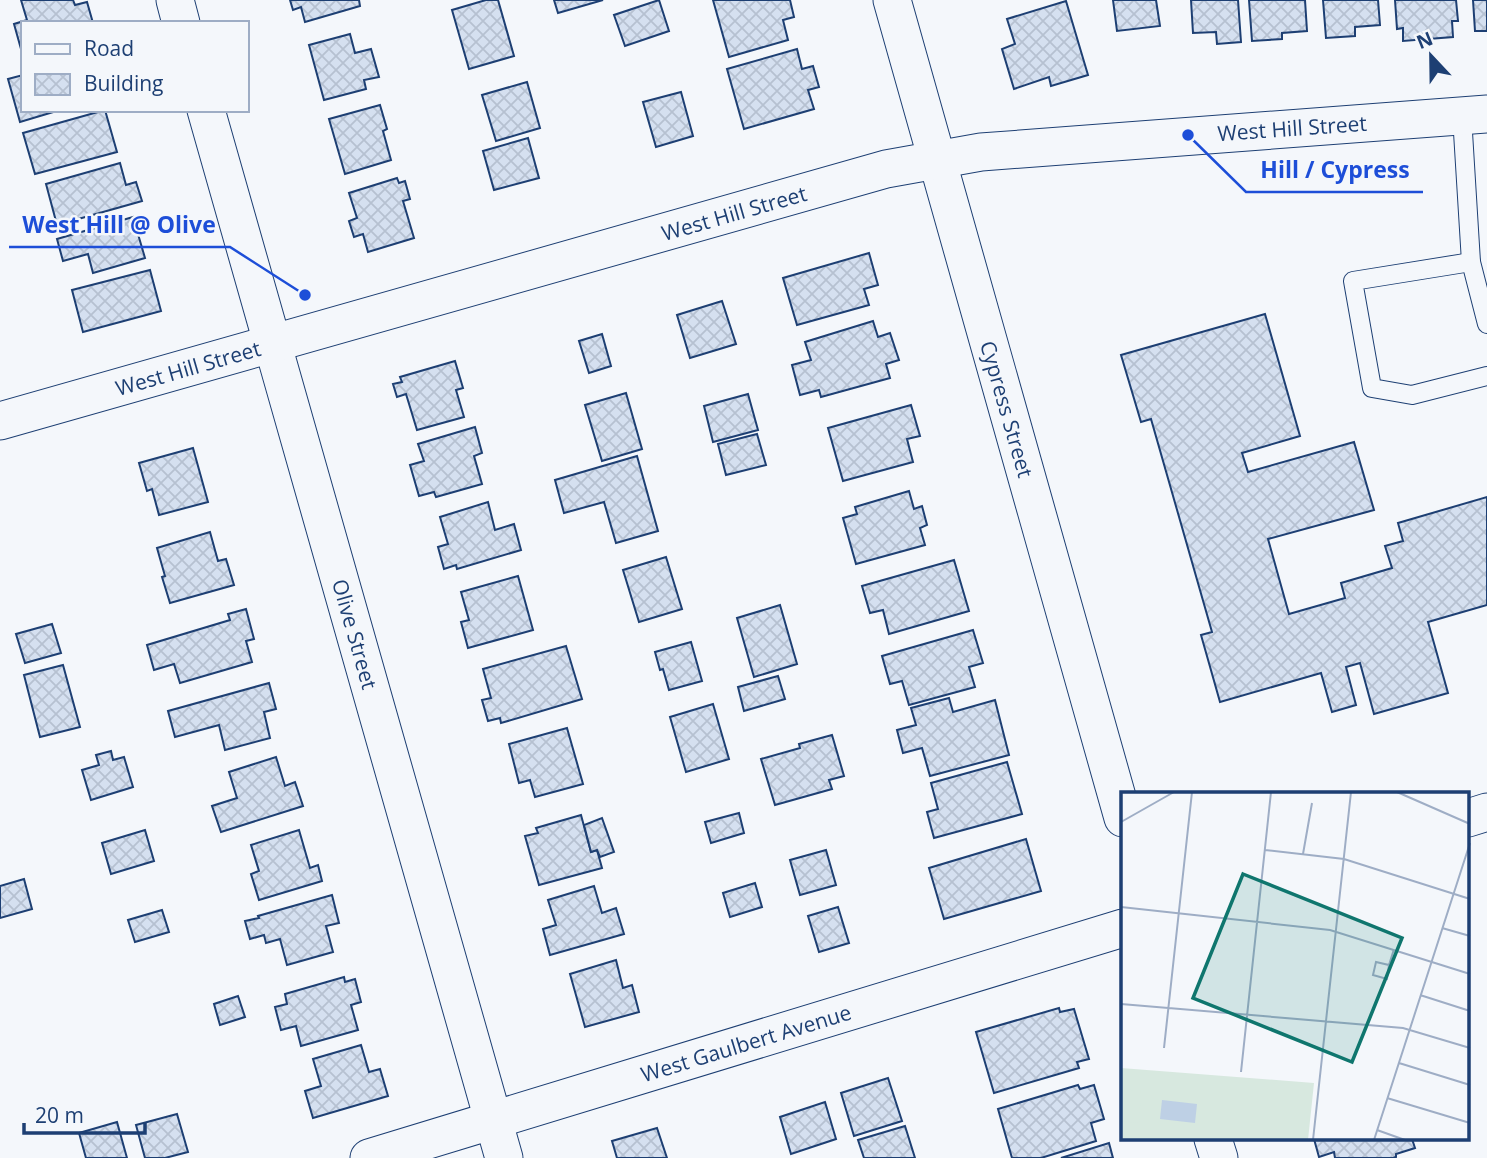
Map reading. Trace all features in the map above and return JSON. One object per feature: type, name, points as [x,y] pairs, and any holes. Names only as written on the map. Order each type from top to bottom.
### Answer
[{"type":"street","points":[[175,0],[180,21]]},
{"type":"street","name":"Cypress Street","points":[[892,0],[1121,811]]},
{"type":"street","name":"Olive Street","points":[[207,112],[504,1158]]},
{"type":"street","name":"West Hill Street","points":[[0,421],[886,169],[981,152],[1474,115]]},
{"type":"street","points":[[1470,817],[1487,812]]},
{"type":"street","name":"West Gaulbert Avenue","points":[[369,1158],[1121,930]]},
{"type":"street","points":[[1213,1140],[1219,1158]]},
{"type":"lane","points":[[1474,115],[1471,262],[1487,324]]},
{"type":"lane","points":[[1471,262],[1353,281],[1372,388],[1412,394],[1487,376]]},
{"type":"building","points":[[21,0],[73,0],[75,5],[87,2],[92,21],[24,21],[27,20]]},
{"type":"building","points":[[290,0],[359,0],[360,6],[305,22],[301,7],[293,10]]},
{"type":"building","points":[[486,0],[498,0],[514,56],[469,69],[452,10]]},
{"type":"building","points":[[554,0],[603,0],[558,13]]},
{"type":"building","points":[[659,0],[669,31],[625,46],[614,15]]},
{"type":"building","points":[[713,0],[790,0],[794,17],[783,20],[788,40],[729,57]]},
{"type":"building","points":[[1113,0],[1156,0],[1160,26],[1117,31]]},
{"type":"building","points":[[1191,0],[1238,0],[1241,42],[1217,44],[1216,32],[1193,33]]},
{"type":"building","points":[[1249,0],[1305,0],[1307,31],[1282,33],[1282,39],[1252,41]]},
{"type":"building","points":[[1323,0],[1378,0],[1380,25],[1355,27],[1355,36],[1326,38]]},
{"type":"building","points":[[1395,0],[1456,0],[1458,21],[1452,21],[1453,37],[1403,41],[1403,28],[1397,29]]},
{"type":"building","points":[[1473,0],[1487,0],[1487,31],[1475,31]]},
{"type":"building","points":[[1066,1],[1088,75],[1051,86],[1049,77],[1014,89],[1002,49],[1015,44],[1007,19]]},
{"type":"building","points":[[21,22],[21,49],[14,24]]},
{"type":"building","points":[[350,34],[355,53],[371,49],[379,77],[364,80],[366,89],[324,100],[309,45]]},
{"type":"building","points":[[797,49],[802,69],[813,66],[819,87],[808,90],[814,109],[744,129],[727,69]]},
{"type":"building","points":[[21,76],[21,112],[53,112],[20,122],[8,79]]},
{"type":"building","points":[[527,82],[540,128],[496,141],[482,95]]},
{"type":"building","points":[[681,92],[693,136],[656,147],[643,102]]},
{"type":"building","points":[[380,105],[387,129],[383,131],[391,160],[345,174],[329,119]]},
{"type":"building","points":[[106,112],[117,152],[35,174],[23,133]]},
{"type":"building","points":[[528,138],[539,178],[494,190],[483,151]]},
{"type":"building","points":[[120,163],[126,185],[136,182],[142,201],[57,225],[46,184]]},
{"type":"building","points":[[397,178],[399,183],[405,181],[410,199],[403,201],[414,238],[368,252],[363,234],[354,237],[349,221],[357,218],[349,193]]},
{"type":"building","points":[[133,217],[145,258],[93,273],[88,254],[63,261],[57,239]]},
{"type":"building","points":[[869,253],[878,285],[864,289],[869,305],[797,325],[783,278]]},
{"type":"building","points":[[150,270],[161,311],[83,332],[72,290]]},
{"type":"building","points":[[722,301],[736,344],[690,358],[677,315]]},
{"type":"building","points":[[1265,314],[1300,436],[1242,453],[1248,472],[1354,442],[1374,510],[1268,539],[1289,614],[1345,598],[1341,583],[1392,568],[1385,546],[1403,541],[1398,523],[1487,497],[1487,605],[1428,622],[1448,693],[1374,714],[1360,663],[1346,667],[1356,705],[1332,712],[1321,673],[1220,702],[1201,635],[1212,632],[1151,419],[1141,422],[1121,355]]},
{"type":"building","points":[[873,321],[878,337],[890,333],[899,360],[886,364],[890,378],[821,397],[819,390],[800,395],[792,365],[811,360],[805,342]]},
{"type":"building","points":[[602,334],[611,366],[589,373],[579,341]]},
{"type":"building","points":[[455,361],[463,388],[456,390],[464,417],[417,430],[406,394],[397,397],[393,384],[402,382],[400,377]]},
{"type":"building","points":[[626,393],[642,449],[602,461],[585,405]]},
{"type":"building","points":[[748,394],[758,430],[713,442],[704,406]]},
{"type":"building","points":[[911,405],[920,436],[907,439],[913,462],[843,481],[828,428]]},
{"type":"building","points":[[475,427],[482,453],[474,456],[482,484],[436,497],[434,492],[419,496],[410,465],[424,461],[418,444]]},
{"type":"building","points":[[757,434],[766,465],[726,475],[718,444]]},
{"type":"building","points":[[193,448],[208,502],[159,515],[152,489],[147,491],[139,463]]},
{"type":"building","points":[[637,456],[658,531],[616,543],[604,502],[564,513],[555,480]]},
{"type":"building","points":[[909,491],[914,509],[922,506],[927,525],[920,528],[925,545],[856,564],[843,518],[857,514],[855,507]]},
{"type":"building","points":[[488,502],[495,530],[514,524],[521,550],[457,569],[456,565],[444,569],[438,547],[448,544],[440,517]]},
{"type":"building","points":[[210,532],[218,561],[226,559],[234,585],[170,603],[157,548]]},
{"type":"building","points":[[666,557],[682,609],[639,622],[623,570]]},
{"type":"building","points":[[954,560],[969,611],[889,634],[883,610],[870,613],[862,586]]},
{"type":"building","points":[[518,576],[533,630],[468,648],[461,622],[469,620],[461,592]]},
{"type":"building","points":[[780,605],[797,664],[754,677],[737,618]]},
{"type":"building","points":[[246,609],[254,639],[246,641],[252,662],[180,683],[174,664],[154,670],[147,645],[230,620],[228,614]]},
{"type":"building","points":[[52,624],[61,653],[25,663],[16,634]]},
{"type":"building","points":[[973,630],[983,663],[969,667],[975,687],[909,705],[902,681],[890,684],[882,656]]},
{"type":"building","points":[[691,642],[702,681],[669,690],[655,652]]},
{"type":"building","points":[[566,646],[582,699],[501,723],[500,718],[488,721],[482,700],[491,698],[483,669]]},
{"type":"building","points":[[63,665],[80,727],[40,737],[24,675]]},
{"type":"building","points":[[778,676],[785,699],[744,711],[738,687]]},
{"type":"building","points":[[269,683],[276,709],[264,712],[270,738],[225,750],[219,725],[175,737],[168,711]]},
{"type":"building","points":[[949,698],[953,712],[995,700],[1009,755],[930,776],[922,748],[903,753],[897,730],[916,725],[911,708]]},
{"type":"building","points":[[713,704],[729,759],[686,772],[670,717]]},
{"type":"building","points":[[567,728],[583,784],[535,797],[530,780],[519,783],[509,744]]},
{"type":"building","points":[[832,735],[844,776],[829,780],[832,789],[775,805],[761,759]]},
{"type":"building","points":[[111,751],[113,760],[124,757],[133,787],[91,800],[82,770],[99,765],[96,755]]},
{"type":"building","points":[[276,757],[285,786],[295,782],[303,806],[221,832],[212,806],[237,798],[229,772]]},
{"type":"building","points":[[1007,762],[1022,814],[934,838],[927,812],[938,809],[931,783]]},
{"type":"building","points":[[739,813],[744,833],[711,843],[705,822]]},
{"type":"building","points":[[581,815],[591,852],[597,850],[602,868],[539,885],[525,836],[538,833],[536,828]]},
{"type":"building","points":[[602,818],[614,852],[600,857],[597,850],[591,852],[584,825]]},
{"type":"building","points":[[145,830],[154,861],[111,874],[102,843]]},
{"type":"building","points":[[299,830],[310,868],[318,865],[322,881],[259,900],[251,874],[259,871],[251,845]]},
{"type":"building","points":[[1026,839],[1041,891],[944,919],[929,868]]},
{"type":"building","points":[[826,850],[836,885],[800,895],[790,860]]},
{"type":"building","points":[[24,879],[32,909],[0,918],[0,886]]},
{"type":"building","points":[[755,883],[762,907],[730,917],[723,893]]},
{"type":"building","points":[[594,886],[602,913],[616,908],[624,934],[550,955],[543,929],[556,925],[548,900]]},
{"type":"building","points":[[332,895],[339,923],[326,926],[333,952],[287,965],[280,939],[266,943],[264,935],[250,939],[245,921]]},
{"type":"building","points":[[838,907],[849,943],[819,952],[808,916]]},
{"type":"building","points":[[162,910],[169,932],[135,942],[128,920]]},
{"type":"building","points":[[616,960],[623,988],[632,985],[639,1012],[585,1027],[570,974]]},
{"type":"building","points":[[344,977],[345,982],[355,979],[361,1002],[351,1005],[358,1030],[301,1046],[296,1026],[281,1030],[275,1007],[287,1004],[285,994]]},
{"type":"building","points":[[238,996],[245,1017],[220,1025],[214,1004]]},
{"type":"building","points":[[1059,1008],[1060,1012],[1074,1009],[1089,1059],[1077,1062],[1079,1068],[994,1093],[976,1032]]},
{"type":"building","points":[[361,1045],[369,1072],[380,1069],[388,1096],[313,1118],[305,1091],[321,1086],[313,1059]]},
{"type":"building","points":[[888,1078],[902,1121],[854,1136],[841,1093]]},
{"type":"building","points":[[1078,1085],[1080,1089],[1094,1085],[1104,1119],[1091,1123],[1096,1141],[1041,1158],[1012,1158],[998,1109]]},
{"type":"building","points":[[825,1102],[836,1139],[791,1154],[780,1117]]},
{"type":"building","points":[[177,1114],[188,1152],[165,1158],[145,1158],[136,1125]]},
{"type":"building","points":[[117,1122],[127,1158],[86,1158],[79,1133]]},
{"type":"building","points":[[905,1126],[915,1158],[864,1158],[858,1140]]},
{"type":"building","points":[[657,1128],[667,1158],[617,1158],[612,1141]]},
{"type":"building","points":[[1314,1140],[1412,1140],[1415,1148],[1396,1154],[1393,1158],[1335,1158],[1334,1152],[1319,1157]]},
{"type":"building","points":[[1109,1143],[1113,1158],[1061,1158]]},
{"type":"place","name":"Hill / Cypress","points":[[1188,135]]},
{"type":"place","name":"West Hill @ Olive","points":[[305,295]]}]
